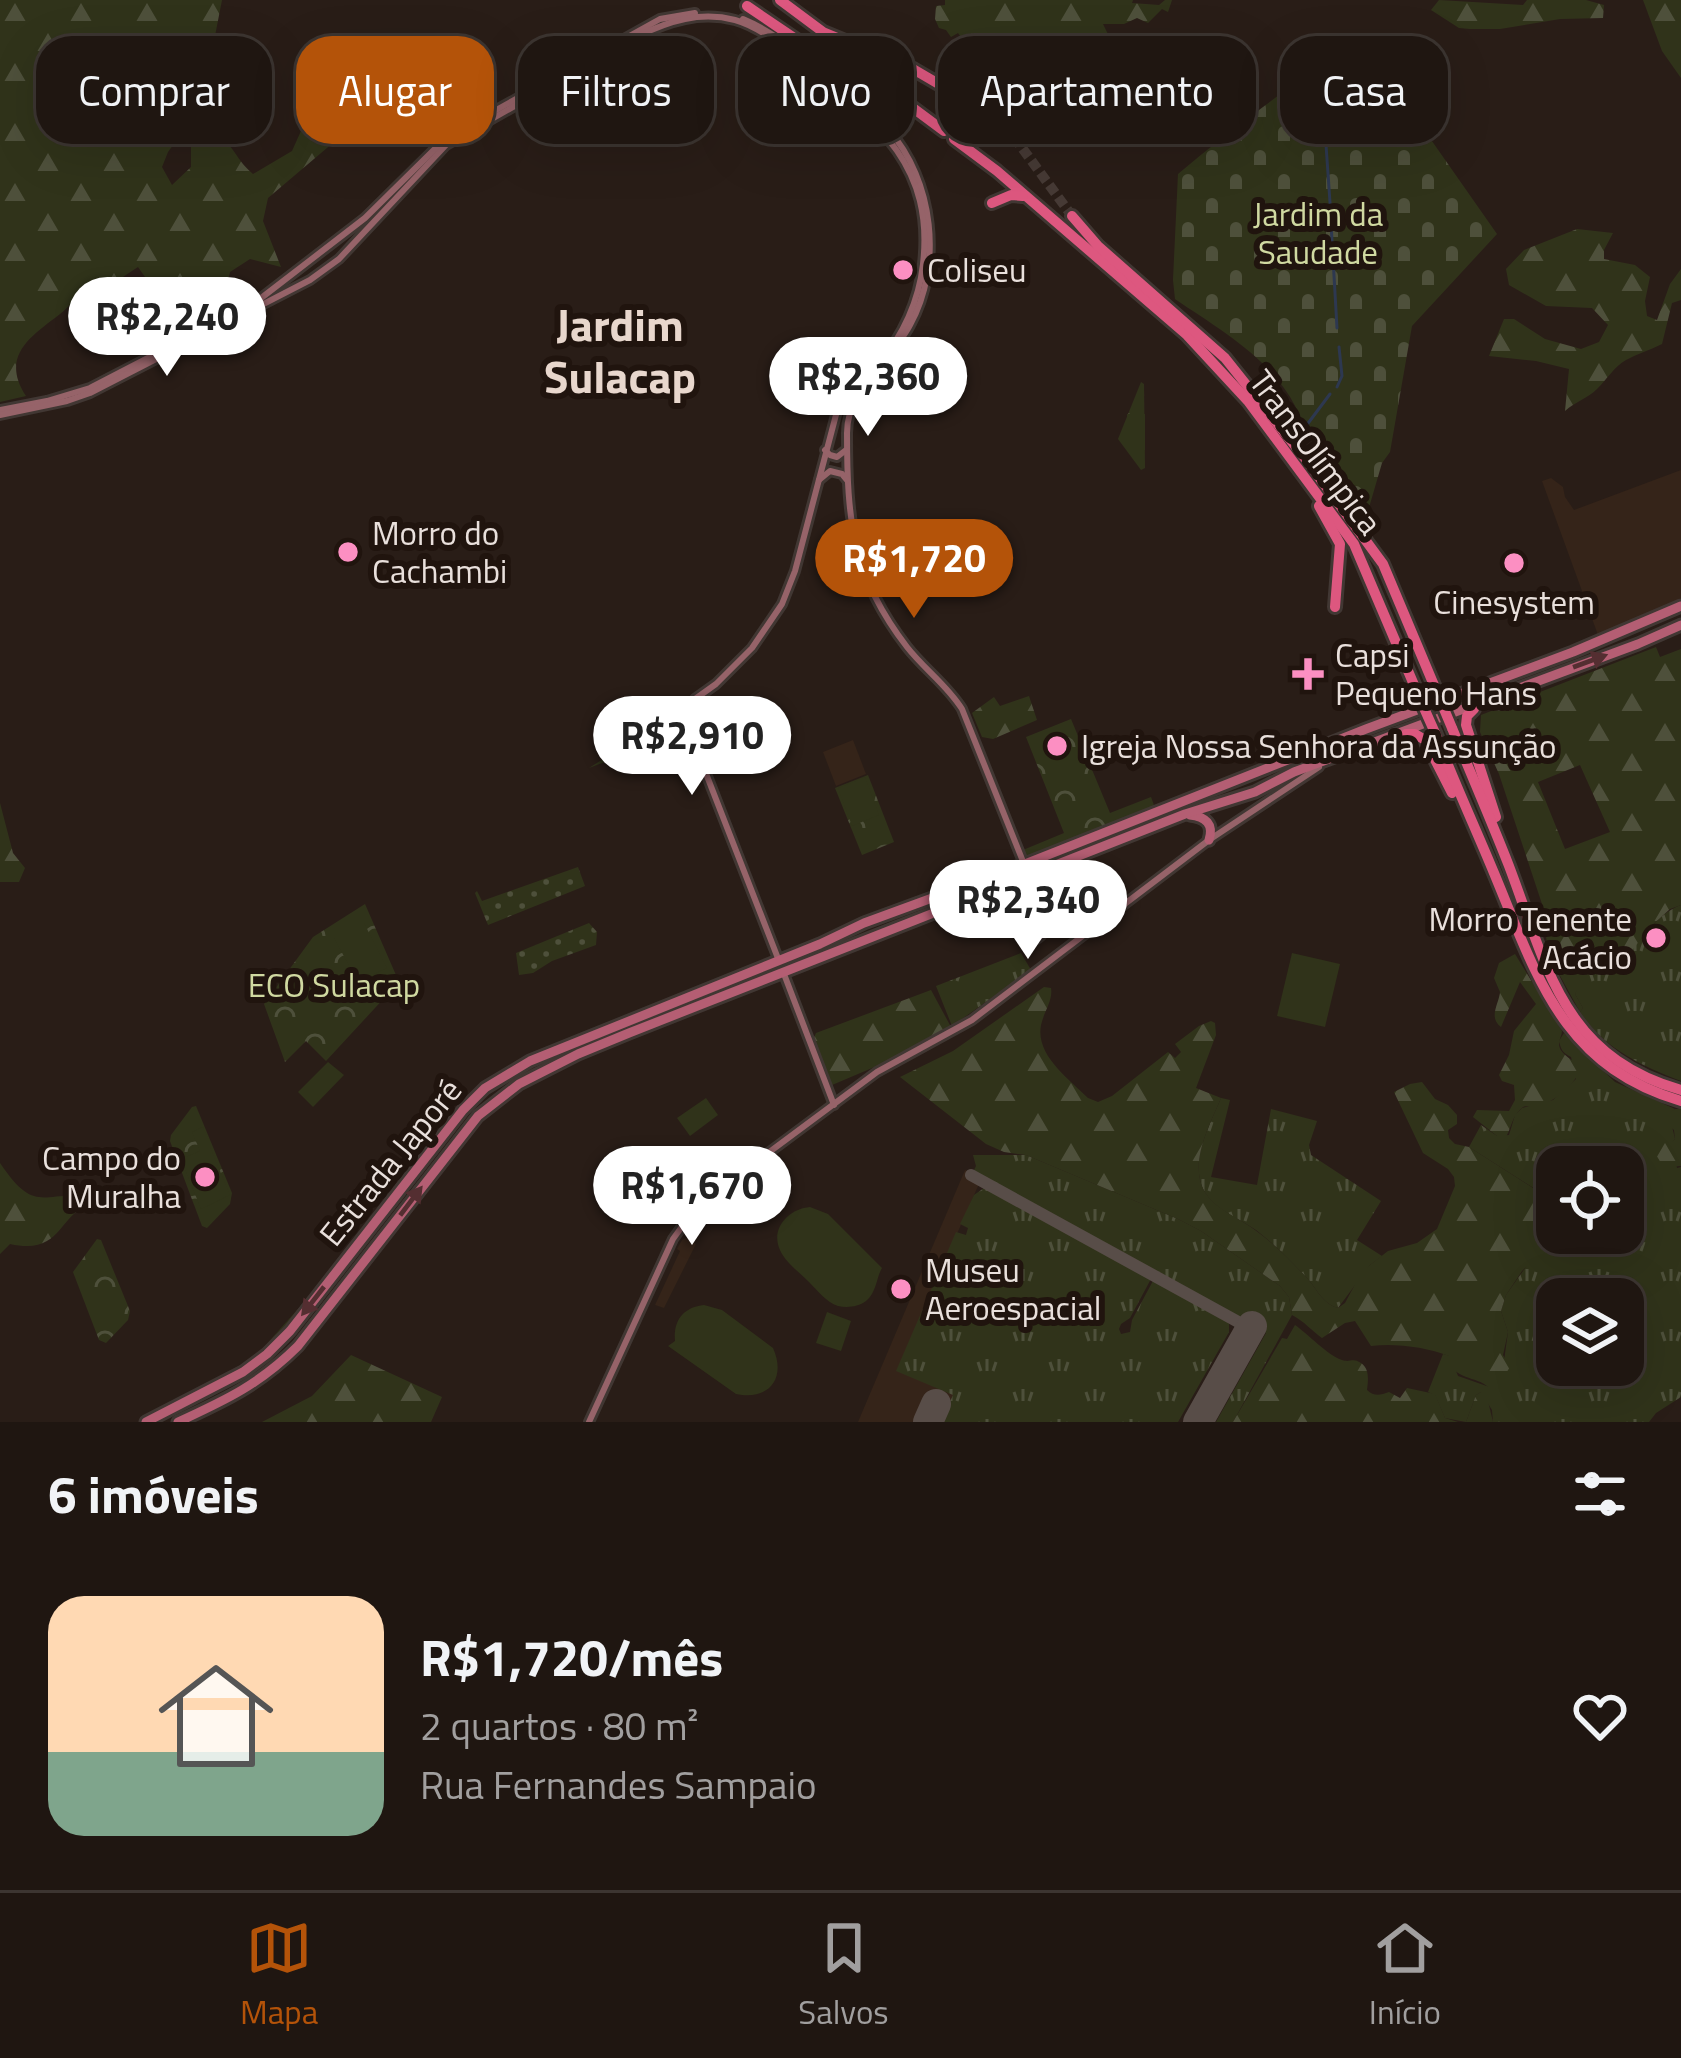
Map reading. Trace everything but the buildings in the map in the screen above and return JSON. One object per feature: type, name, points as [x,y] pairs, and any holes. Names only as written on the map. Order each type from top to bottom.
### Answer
[{"type":"highway","points":[[780,0],[823,32],[938,84]]},
{"type":"highway","name":"TransOlímpica","points":[[747,6],[789,36],[870,76],[997,171],[1187,335],[1223,372],[1358,539],[1373,550],[1391,578],[1446,694],[1452,728],[1559,997],[1587,1034],[1621,1061],[1681,1090]]},
{"type":"highway","points":[[997,171],[997,189],[989,201],[1026,196]]},
{"type":"highway","name":"TransOlímpica","points":[[1072,216],[1225,358],[1256,394],[1358,539],[1362,559],[1540,982],[1562,1018],[1598,1058],[1634,1083],[1681,1101]]},
{"type":"highway","points":[[1271,433],[1338,538],[1341,553],[1335,607]]},
{"type":"highway","points":[[1474,709],[1466,725],[1507,860]]},
{"type":"highway","points":[[1408,730],[1425,740],[1478,837]]},
{"type":"main road","points":[[0,413],[68,396],[113,377],[246,308],[330,248],[446,138],[660,19],[699,13],[735,16],[774,36]]},
{"type":"main road","points":[[0,413],[90,393],[310,280],[339,259],[446,145],[638,36],[680,19],[720,17],[766,36]]},
{"type":"main road","points":[[833,1105],[691,735],[689,710],[695,699],[752,648],[782,604],[842,401],[893,344],[919,291],[922,216],[914,184],[894,144]]},
{"type":"main road","points":[[896,144],[911,164],[926,205],[930,235],[926,289],[898,346],[861,387],[848,418],[853,539],[888,622],[962,709],[1046,919],[1043,935],[1027,940],[1017,932],[1002,897],[987,893]]},
{"type":"main road","points":[[330,248],[340,248],[339,259]]},
{"type":"main road","points":[[301,270],[300,280],[310,280]]},
{"type":"main road","points":[[825,450],[837,457],[848,447]]},
{"type":"main road","points":[[817,483],[830,471],[842,474],[849,483]]},
{"type":"main road","points":[[781,966],[987,893],[1027,869],[1446,694],[1573,652],[1681,606]]},
{"type":"main road","points":[[781,966],[864,923],[1255,792],[1316,764],[1370,744],[1380,745],[1460,708],[1681,625]]},
{"type":"main road","points":[[1446,694],[1460,708]]},
{"type":"main road","points":[[1408,730],[1444,703],[1446,694]]},
{"type":"main road","points":[[1408,730],[1474,709],[1497,694]]},
{"type":"main road","points":[[1400,716],[1409,721],[1408,730]]},
{"type":"main road","points":[[589,1422],[686,1218],[877,1072],[972,1020],[1209,841],[1216,830],[1340,755],[1348,735]]},
{"type":"main road","points":[[1301,755],[1316,764]]},
{"type":"main road","points":[[1185,814],[1202,817],[1216,830]]},
{"type":"main road","name":"Estrada Japoré","points":[[146,1422],[243,1372],[267,1354],[455,1119],[491,1083],[563,1046],[781,966]]},
{"type":"main road","name":"Estrada Japoré","points":[[178,1422],[234,1397],[288,1355],[462,1134],[494,1101],[578,1054],[781,966]]},
{"type":"shaded area","points":[[1681,470],[1681,598],[1598,635],[1542,481],[1551,478],[1563,487],[1574,510]]},
{"type":"shaded area","points":[[853,740],[866,774],[836,786],[823,752]]},
{"type":"shaded area","points":[[965,1170],[982,1177],[897,1370],[954,1395],[941,1422],[858,1422]]},
{"type":"shaded area","points":[[686,1238],[696,1244],[664,1308],[655,1305],[677,1249]]},
{"type":"green space","points":[[0,0],[222,0],[215,36],[36,36],[36,144],[174,144],[162,167],[172,185],[191,167],[192,144],[228,144],[253,174],[292,151],[296,142],[332,144],[268,198],[263,221],[281,267],[250,259],[230,272],[219,304],[197,316],[172,315],[138,267],[103,290],[89,289],[22,349],[16,370],[26,396],[0,402]]},
{"type":"green space","points":[[945,0],[1133,0],[1159,5],[1172,0],[1168,12],[1162,9],[1148,23],[1137,18],[1124,24],[1103,24],[1109,36],[950,36],[935,19],[936,6],[945,5]]},
{"type":"green space","points":[[1439,0],[1523,5],[1527,0],[1586,0],[1604,5],[1603,18],[1470,29],[1459,28],[1431,10]]},
{"type":"green space","points":[[1643,0],[1681,0],[1681,78],[1662,51]]},
{"type":"green space","name":"Jardim da Saudade","points":[[1280,95],[1280,144],[1434,144],[1497,234],[1412,326],[1390,452],[1382,463],[1368,511],[1323,463],[1273,374],[1234,339],[1175,299],[1178,174],[1215,144],[1256,144],[1256,113]]},
{"type":"green space","points":[[1577,229],[1613,233],[1604,259],[1635,265],[1650,277],[1647,316],[1657,320],[1681,269],[1681,300],[1672,303],[1662,344],[1622,363],[1565,411],[1569,369],[1489,356],[1504,319],[1514,319],[1545,339],[1581,349],[1599,342],[1608,325],[1592,308],[1546,306],[1509,285],[1506,269],[1524,250]]},
{"type":"green space","points":[[1141,382],[1145,468],[1141,470],[1118,439]]},
{"type":"green space","points":[[1127,414],[1145,414],[1145,450],[1127,450]]},
{"type":"green space","points":[[1656,647],[1660,657],[1681,649],[1681,905],[1649,928],[1628,956],[1591,966],[1575,994],[1583,1008],[1580,1012],[1548,954],[1543,907],[1499,774],[1480,732],[1481,715]],"holes":[[[1580,765],[1610,832],[1565,849],[1538,782]]]},
{"type":"green space","points":[[1029,696],[1037,720],[993,739],[982,737],[972,713],[994,697],[1000,706]]},
{"type":"green space","points":[[677,712],[683,732],[589,768]]},
{"type":"green space","points":[[1071,719],[1110,813],[1151,797],[1155,808],[1028,859],[1023,850],[1064,833],[1026,737]]},
{"type":"green space","points":[[868,775],[894,842],[862,855],[835,788]]},
{"type":"green space","points":[[865,777],[879,815],[852,826],[838,788]]},
{"type":"green space","points":[[0,803],[13,853],[25,868],[19,882],[0,882]]},
{"type":"green space","points":[[578,867],[585,886],[488,925],[477,891],[482,901]]},
{"type":"green space","points":[[1023,888],[1029,890],[1043,924],[1040,934],[1030,938],[1020,930],[1007,900]]},
{"type":"green space","name":"ECO Sulacap","points":[[365,904],[399,982],[326,1061],[306,1041],[285,1062],[264,1004],[313,937]]},
{"type":"green space","points":[[1681,905],[1681,1081],[1612,1046],[1589,1025],[1575,994],[1589,968],[1623,956],[1664,915]]},
{"type":"green space","points":[[364,923],[387,968],[358,982],[334,938]]},
{"type":"green space","points":[[589,923],[597,932],[596,945],[519,975],[516,953]]},
{"type":"green space","points":[[1021,953],[1031,970],[952,1026],[936,986]]},
{"type":"green space","points":[[1292,953],[1340,964],[1325,1027],[1277,1016]]},
{"type":"green space","points":[[1515,954],[1562,1031],[1560,1048],[1581,1070],[1556,1098],[1521,1109],[1505,1138],[1473,1117],[1477,1110],[1509,1111],[1515,1100],[1514,1085],[1499,1075],[1514,1031],[1536,1004],[1520,982],[1501,1027],[1495,1019],[1500,992],[1494,978],[1499,963]]},
{"type":"green space","points":[[1044,987],[1051,988],[1041,1025],[1043,1046],[1063,1074],[1098,1102],[1168,1052],[1175,1058],[1181,1052],[1175,1044],[1199,1026],[1215,1023],[1216,1035],[1196,1088],[1221,1098],[1201,1149],[1203,1189],[1215,1204],[1275,1246],[1323,1299],[1338,1308],[1370,1265],[1388,1251],[1417,1243],[1437,1229],[1455,1186],[1448,1169],[1423,1153],[1394,1092],[1422,1082],[1457,1115],[1457,1124],[1448,1130],[1455,1144],[1469,1147],[1536,1189],[1539,1254],[1506,1295],[1501,1311],[1508,1332],[1503,1355],[1510,1367],[1493,1393],[1454,1370],[1449,1356],[1410,1346],[1371,1346],[1355,1321],[1322,1338],[1292,1315],[1289,1297],[1280,1286],[1201,1231],[1026,1155],[986,1144],[900,1077],[953,1051]]},
{"type":"green space","points":[[931,990],[951,1027],[832,1085],[813,1040],[816,1033]]},
{"type":"green space","points":[[1564,1033],[1615,1082],[1675,1109],[1669,1114],[1675,1139],[1671,1144],[1677,1168],[1681,1167],[1681,1397],[1649,1422],[1493,1422],[1481,1392],[1466,1422],[1445,1418],[1435,1395],[1428,1392],[1443,1354],[1450,1356],[1458,1376],[1495,1389],[1502,1376],[1508,1332],[1501,1311],[1506,1295],[1536,1253],[1644,1254],[1644,1146],[1536,1146],[1536,1188],[1469,1147],[1481,1125],[1497,1136],[1509,1135],[1522,1108],[1553,1100],[1576,1079],[1571,1057],[1559,1041]]},
{"type":"green space","points":[[528,1059],[487,1083],[287,1332],[257,1360],[139,1422],[255,1357],[313,1292],[447,1120],[486,1080]]},
{"type":"green space","points":[[328,1062],[344,1075],[313,1107],[298,1092]]},
{"type":"green space","points":[[706,1098],[718,1115],[690,1136],[677,1118]]},
{"type":"green space","points":[[1221,1098],[1230,1100],[1211,1177],[1257,1185],[1271,1109],[1317,1121],[1309,1145],[1311,1155],[1381,1201],[1357,1240],[1382,1256],[1338,1308],[1323,1299],[1269,1240],[1215,1204],[1203,1189],[1201,1149]]},
{"type":"green space","name":"Campo do Muralha","points":[[196,1106],[232,1193],[230,1204],[207,1228],[202,1226],[170,1141]]},
{"type":"green space","points":[[1675,1109],[1681,1109],[1681,1166],[1667,1167],[1655,1153],[1656,1143],[1662,1138],[1670,1144],[1675,1139],[1667,1124]]},
{"type":"green space","name":"Campo do Muralha","points":[[203,1127],[211,1144],[207,1147],[230,1195],[201,1209],[181,1159],[200,1151],[192,1132]]},
{"type":"green space","points":[[973,1155],[1026,1155],[1178,1219],[1280,1286],[1289,1297],[1292,1315],[1233,1422],[1216,1422],[1266,1333],[973,1172]]},
{"type":"green space","points":[[0,1163],[31,1195],[91,1197],[48,1240],[26,1246],[10,1244],[0,1254]]},
{"type":"green space","points":[[984,1188],[1152,1277],[1130,1318],[1121,1324],[1121,1334],[1130,1332],[1154,1279],[1229,1324],[1229,1332],[1178,1422],[941,1422],[953,1395],[896,1371],[956,1232],[966,1235],[968,1228],[960,1224],[974,1195]]},
{"type":"green space","points":[[810,1207],[828,1214],[882,1268],[863,1303],[845,1307],[830,1302],[782,1254],[777,1237],[782,1223]]},
{"type":"green space","points":[[97,1239],[130,1311],[128,1320],[106,1343],[99,1340],[73,1272]]},
{"type":"green space","points":[[704,1305],[722,1310],[773,1348],[778,1369],[765,1391],[736,1394],[668,1346],[675,1341],[681,1316]]},
{"type":"green space","points":[[827,1312],[851,1321],[841,1351],[816,1343]]},
{"type":"green space","points":[[1295,1325],[1336,1357],[1364,1366],[1370,1392],[1389,1392],[1400,1398],[1407,1388],[1435,1394],[1445,1418],[1458,1422],[1233,1422],[1282,1338],[1287,1339]]},
{"type":"green space","points":[[351,1355],[442,1397],[431,1422],[262,1422],[312,1396]]},
{"type":"green space","points":[[1486,1393],[1493,1422],[1466,1422],[1476,1395]]},
{"type":"waterway","points":[[1326,144],[1331,217]]},
{"type":"waterway","points":[[1331,223],[1337,328]]},
{"type":"waterway","points":[[1337,387],[1342,376],[1339,347]]},
{"type":"waterway","points":[[1300,434],[1330,394]]},
{"type":"taxiway","points":[[971,1175],[1251,1329]]},
{"type":"runway","points":[[1198,1422],[1252,1326]]},
{"type":"runway","points":[[928,1422],[936,1404]]},
{"type":"tunnel","points":[[1019,144],[1072,216]]},
{"type":"place","name":"Coliseu","points":[[903,270]]},
{"type":"place","name":"Morro do Cachambi","points":[[348,552]]},
{"type":"place","name":"Cinesystem","points":[[1514,563]]},
{"type":"place","name":"Capsi Pequeno Hans","points":[[1308,674]]},
{"type":"place","name":"Igreja Nossa Senhora da Assunção","points":[[1057,746]]},
{"type":"place","name":"Morro Tenente Acácio","points":[[1656,938]]},
{"type":"place","name":"Campo do Muralha","points":[[205,1177]]},
{"type":"place","name":"Museu Aeroespacial","points":[[901,1289]]},
{"type":"district","name":"Jardim Sulacap","points":[[620,350]]}]
